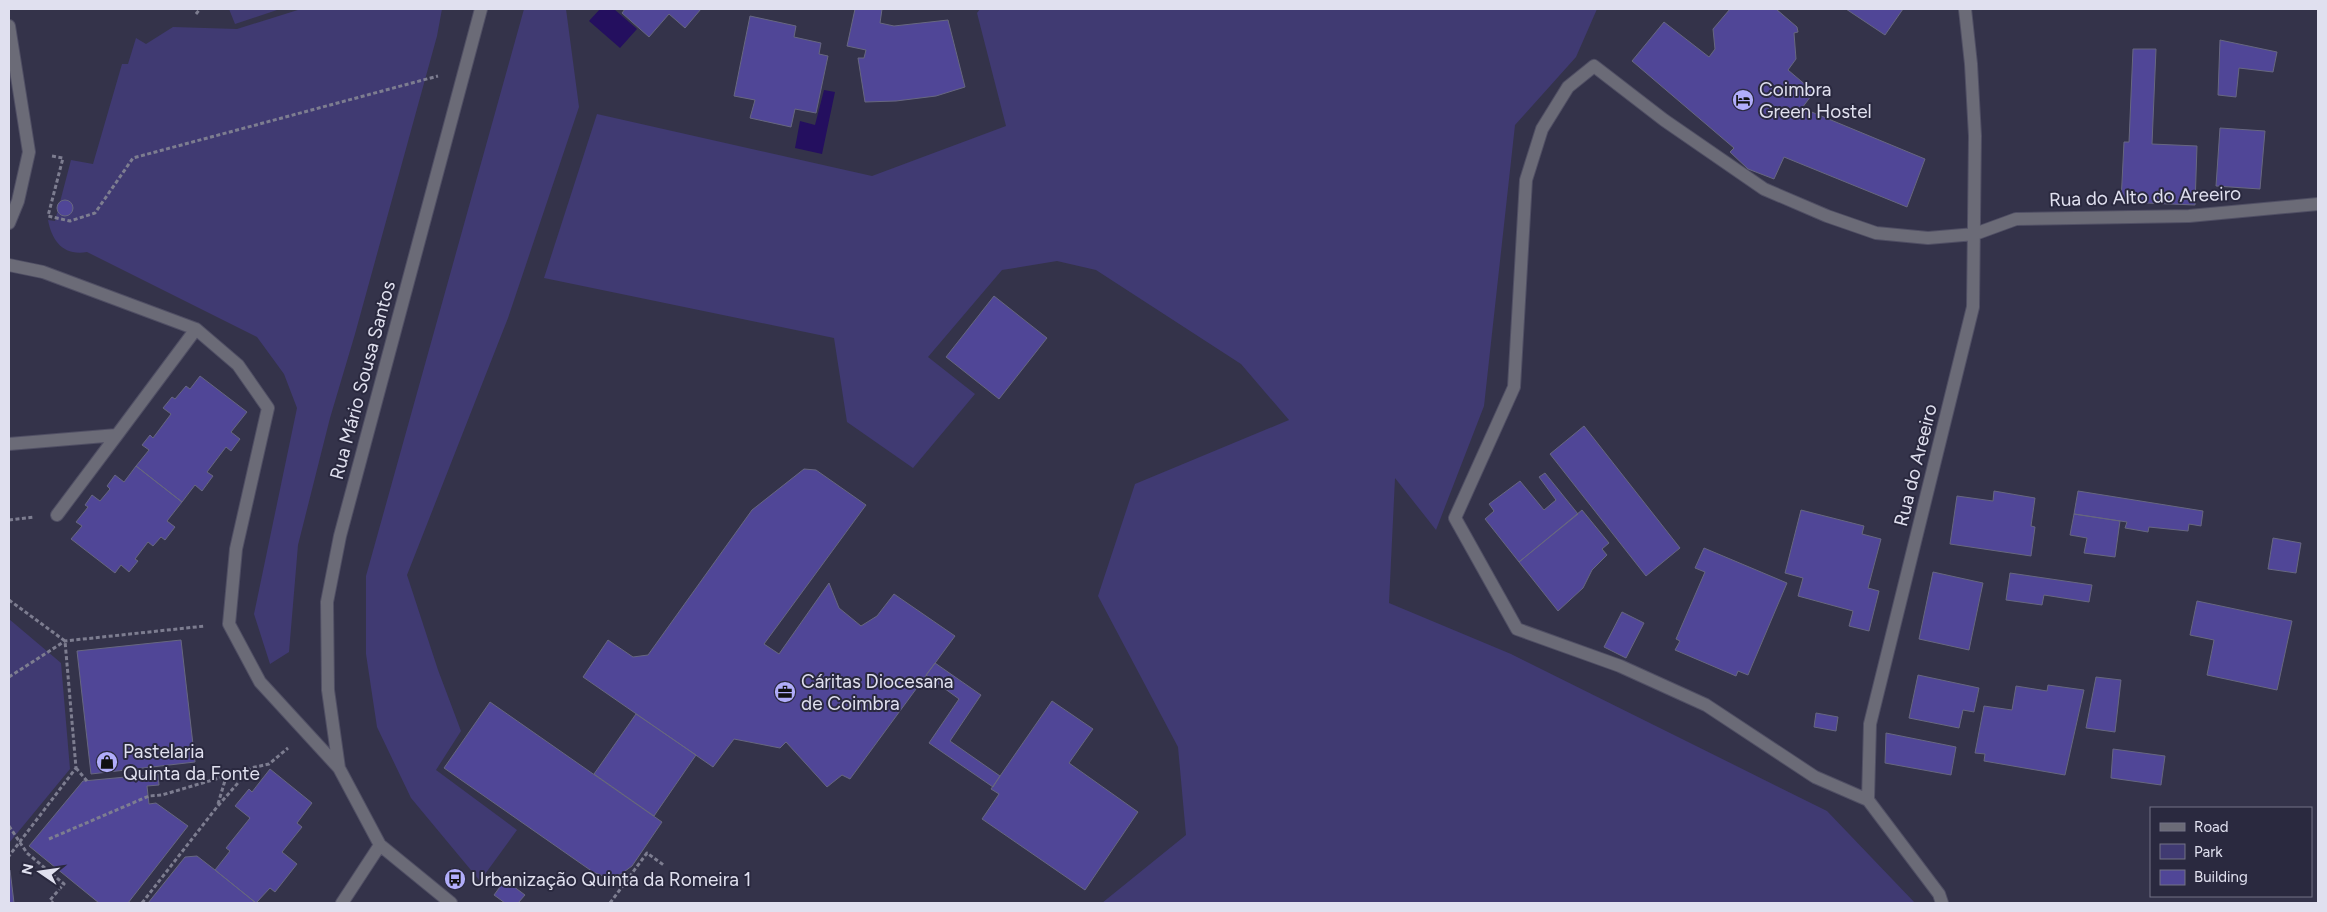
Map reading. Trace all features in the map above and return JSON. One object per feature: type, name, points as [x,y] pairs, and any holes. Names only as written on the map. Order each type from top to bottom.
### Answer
[{"type":"street","name":"Rua Mário Sousa Santos","points":[[339,768],[328,690],[328,602],[340,536],[481,9]]},
{"type":"street","name":"Rua do Areeiro","points":[[1868,800],[1870,724],[1974,307],[1975,136],[1971,64],[1965,9]]},
{"type":"street","points":[[9,26],[29,152],[18,201],[9,223]]},
{"type":"street","name":"Rua do Alto do Areeiro","points":[[1868,800],[1815,776],[1706,705],[1620,666],[1517,629],[1455,518],[1514,387],[1526,180],[1542,129],[1568,88],[1594,66],[1664,120],[1764,189],[1828,216],[1876,232],[1928,238],[1975,234],[2016,219],[2189,216],[2318,204]]},
{"type":"street","points":[[9,265],[43,272],[196,329],[238,364],[268,408],[236,549],[230,624],[260,682],[339,768],[380,845],[451,903]]},
{"type":"street","points":[[57,515],[196,329]]},
{"type":"street","points":[[9,444],[117,435]]},
{"type":"street","points":[[1868,800],[1939,894],[1942,903]]},
{"type":"street","points":[[342,903],[380,845]]},
{"type":"path","points":[[196,14],[200,9]]},
{"type":"path","points":[[54,193],[48,216],[70,221],[95,212],[133,158],[465,69]]},
{"type":"path","points":[[9,600],[65,641],[76,768],[88,781]]},
{"type":"path","points":[[9,677],[65,641],[206,626]]},
{"type":"path","points":[[142,903],[217,807],[252,768],[269,764],[307,733]]},
{"type":"path","points":[[9,856],[76,768]]},
{"type":"path","points":[[49,839],[148,796],[162,796],[226,776],[217,807]]},
{"type":"path","points":[[9,826],[19,842],[35,860],[64,884],[50,902]]},
{"type":"path","points":[[610,903],[647,853],[666,866]]},
{"type":"green space","points":[[229,9],[280,9],[235,24]]},
{"type":"green space","points":[[301,9],[442,9],[437,36],[330,418],[298,545],[289,652],[270,664],[254,614],[297,408],[284,374],[257,337],[87,252],[71,252],[65,249],[52,234],[48,220],[55,221],[71,160],[93,164],[122,64],[128,64],[136,38],[146,44],[173,27],[237,29]]},
{"type":"green space","points":[[524,9],[566,9],[579,107],[508,318],[407,575],[438,670],[461,731],[436,770],[517,830],[480,881],[411,798],[377,727],[366,654],[366,576]]},
{"type":"green space","points":[[980,9],[1597,9],[1576,57],[1515,125],[1484,406],[1436,530],[1395,478],[1389,603],[1511,654],[1827,811],[1915,903],[1102,903],[1186,835],[1178,747],[1098,596],[1135,484],[1289,420],[1241,364],[1096,270],[1057,261],[1002,270],[928,357],[975,394],[913,468],[847,422],[834,338],[544,278],[597,114],[872,176],[1006,126],[977,13]]},
{"type":"green space","points":[[9,619],[61,663],[70,769],[9,843]]},
{"type":"shaded area","points":[[600,9],[614,9],[637,29],[620,48],[589,21]]},
{"type":"shaded area","points":[[824,90],[835,92],[822,154],[795,148],[800,121],[815,125]]},
{"type":"building","points":[[625,9],[701,9],[685,28],[669,14],[649,37],[622,13]]},
{"type":"building","points":[[855,9],[882,9],[880,23],[894,26],[948,20],[965,87],[936,96],[896,101],[865,102],[858,58],[864,58],[866,50],[847,46]]},
{"type":"building","name":"Coimbra Green Hostel","points":[[1730,9],[1776,9],[1797,27],[1798,32],[1794,33],[1796,59],[1788,70],[1814,92],[1802,108],[1925,159],[1907,207],[1784,157],[1774,179],[1748,169],[1730,152],[1734,148],[1632,61],[1664,22],[1709,57],[1715,49],[1713,29]]},
{"type":"building","points":[[1846,9],[1903,9],[1885,35]]},
{"type":"building","points":[[750,16],[796,26],[794,37],[821,43],[819,54],[828,56],[816,113],[795,109],[791,127],[750,118],[755,100],[734,96]]},
{"type":"building","points":[[2220,40],[2277,52],[2273,72],[2239,68],[2236,97],[2218,95]]},
{"type":"building","points":[[2133,49],[2156,49],[2152,144],[2197,146],[2195,205],[2121,202],[2124,142],[2129,142]]},
{"type":"building","points":[[2220,128],[2265,131],[2260,189],[2216,186]]},
{"type":"building","points":[[62,200],[68,200],[73,205],[71,214],[62,216],[57,211],[57,205]]},
{"type":"building","points":[[994,296],[1047,338],[999,399],[946,357]]},
{"type":"building","points":[[200,376],[247,412],[231,432],[240,439],[231,451],[226,447],[207,472],[213,476],[202,491],[195,485],[182,502],[136,466],[149,450],[142,445],[150,435],[153,438],[171,414],[163,408],[172,397],[175,399],[186,386],[190,389]]},
{"type":"building","points":[[1584,426],[1680,548],[1646,576],[1550,454]]},
{"type":"building","points":[[136,466],[182,502],[167,521],[175,527],[165,540],[161,537],[153,546],[148,542],[135,559],[138,561],[129,572],[121,565],[115,573],[71,539],[82,526],[76,522],[88,507],[85,505],[92,495],[100,501],[110,489],[107,486],[115,475],[124,482]]},
{"type":"building","points":[[804,469],[816,470],[866,505],[764,644],[779,654],[829,583],[839,608],[861,626],[877,616],[894,594],[955,636],[850,779],[842,775],[827,787],[786,742],[780,748],[734,739],[713,767],[583,677],[608,640],[633,657],[648,655],[752,510]]},
{"type":"building","points":[[1545,473],[1578,514],[1519,562],[1485,519],[1494,511],[1489,504],[1520,481],[1544,510],[1556,500],[1539,477]]},
{"type":"building","points":[[1994,491],[2035,498],[2031,526],[2035,527],[2031,556],[1950,544],[1957,496],[1993,501]]},
{"type":"building","points":[[2078,491],[2203,511],[2201,526],[2189,524],[2188,531],[2149,527],[2148,532],[2125,528],[2127,522],[2074,514]]},
{"type":"building","points":[[1582,510],[1609,543],[1602,549],[1607,555],[1592,570],[1583,588],[1558,611],[1519,562]]},
{"type":"building","points":[[1801,510],[1864,526],[1862,534],[1881,539],[1868,588],[1879,591],[1869,631],[1849,626],[1853,611],[1798,596],[1803,578],[1785,573]]},
{"type":"building","points":[[2074,514],[2120,521],[2115,557],[2084,553],[2087,538],[2070,535]]},
{"type":"building","points":[[2273,538],[2301,543],[2296,573],[2268,569]]},
{"type":"building","points":[[1704,548],[1787,583],[1748,675],[1738,671],[1736,676],[1675,650],[1680,641],[1676,639],[1705,572],[1695,568]]},
{"type":"building","points":[[1933,572],[1983,583],[1969,650],[1919,639]]},
{"type":"building","points":[[2010,573],[2092,585],[2089,602],[2044,595],[2042,605],[2006,600]]},
{"type":"building","points":[[2197,601],[2292,621],[2277,690],[2207,675],[2214,640],[2190,635]]},
{"type":"building","points":[[1622,612],[1644,623],[1626,658],[1604,647]]},
{"type":"building","points":[[181,640],[195,762],[91,774],[77,651]]},
{"type":"building","points":[[935,663],[981,695],[950,741],[1000,776],[993,787],[929,743],[959,699],[926,675]]},
{"type":"building","points":[[1918,675],[1979,688],[1974,712],[1963,710],[1959,728],[1909,718]]},
{"type":"building","points":[[2096,677],[2121,680],[2115,732],[2086,728]]},
{"type":"building","points":[[2048,685],[2084,690],[2065,775],[1984,761],[1985,754],[1975,753],[1984,706],[2012,710],[2016,686],[2047,691]]},
{"type":"building","points":[[1052,701],[1093,729],[1069,763],[1138,812],[1085,890],[982,819],[999,794],[991,789]]},
{"type":"building","points":[[490,702],[662,822],[632,866],[621,874],[606,877],[593,872],[444,768]]},
{"type":"building","points":[[1816,713],[1838,717],[1836,731],[1814,727]]},
{"type":"building","points":[[636,714],[696,755],[654,816],[594,774]]},
{"type":"building","points":[[1886,733],[1956,747],[1951,775],[1885,763]]},
{"type":"building","points":[[2113,749],[2165,756],[2161,785],[2111,778]]},
{"type":"building","points":[[270,769],[312,803],[297,823],[302,827],[282,852],[297,864],[275,892],[270,888],[256,903],[215,870],[230,851],[226,848],[250,818],[235,806],[249,789],[252,792]]},
{"type":"building","points":[[158,774],[159,785],[147,786],[149,804],[156,803],[188,826],[128,903],[99,903],[29,846],[83,781]]},
{"type":"building","points":[[197,856],[256,903],[148,903],[185,857]]},
{"type":"building","points":[[10,870],[14,903],[9,903]]},
{"type":"building","points":[[505,880],[525,895],[518,903],[505,903],[494,895]]},
{"type":"place","name":"Coimbra Green Hostel","points":[[1743,100]]},
{"type":"place","name":"Cáritas Diocesana de Coimbra","points":[[785,692]]},
{"type":"place","name":"Pastelaria Quinta da Fonte","points":[[107,762]]},
{"type":"place","name":"Urbanização Quinta da Romeira 1","points":[[455,879]]}]
